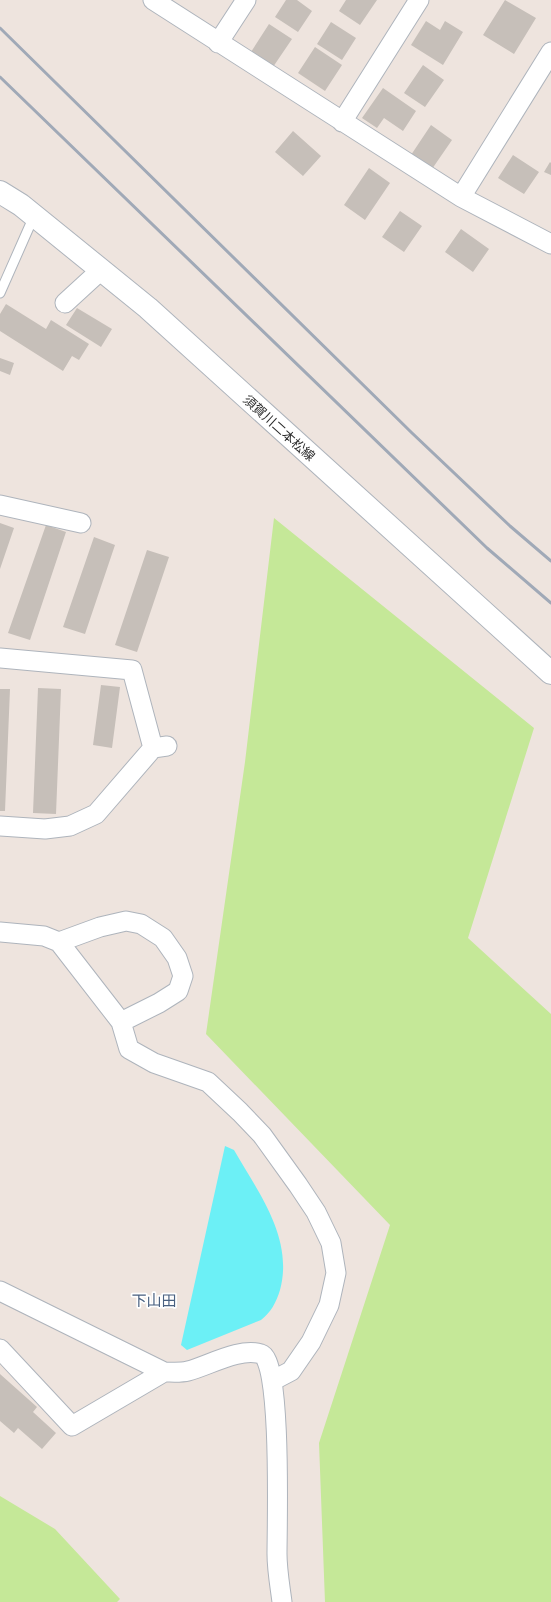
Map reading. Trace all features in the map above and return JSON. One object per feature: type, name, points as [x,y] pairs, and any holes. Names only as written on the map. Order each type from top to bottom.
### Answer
[{"type":"main road","name":"須賀川二本松線","points":[[0,192],[34,216],[148,308],[551,673]]},
{"type":"street","points":[[152,0],[461,197],[551,244]]},
{"type":"street","points":[[218,43],[246,0]]},
{"type":"street","points":[[342,122],[419,0]]},
{"type":"street","points":[[461,197],[551,52]]},
{"type":"street","points":[[65,303],[101,270]]},
{"type":"street","points":[[0,505],[81,523]]},
{"type":"street","points":[[0,658],[132,670],[160,747],[96,814],[70,826],[45,829],[0,826]]},
{"type":"street","points":[[59,942],[100,927],[126,921],[141,924],[163,938],[177,958],[183,976],[178,991],[159,1003],[121,1022]]},
{"type":"street","points":[[0,932],[44,936],[59,942],[121,1022],[129,1050],[154,1063],[208,1082],[256,1130],[298,1185],[316,1212],[331,1243],[336,1273],[329,1305],[311,1342],[290,1371],[272,1382]]},
{"type":"street","points":[[0,1291],[164,1372],[177,1373],[188,1371],[235,1355],[260,1353],[264,1355],[268,1360],[272,1382],[276,1434],[278,1485],[277,1555],[282,1602]]},
{"type":"street","points":[[0,1349],[72,1426],[164,1372]]},
{"type":"lane","points":[[0,293],[34,216]]},
{"type":"green space","points":[[274,518],[534,728],[468,938],[551,1014],[551,1602],[325,1602],[319,1443],[390,1225],[206,1034],[245,762]]},
{"type":"green space","points":[[0,1496],[55,1529],[120,1599],[117,1602],[0,1602]]},
{"type":"water","points":[[225,1146],[234,1150],[263,1199],[278,1234],[282,1252],[283,1271],[280,1290],[273,1307],[261,1320],[187,1350],[181,1345]]},
{"type":"building","points":[[286,0],[297,0],[312,11],[298,32],[275,17]]},
{"type":"building","points":[[346,0],[377,0],[360,25],[339,11]]},
{"type":"building","points":[[505,0],[536,18],[514,54],[483,35]]},
{"type":"building","points":[[426,21],[440,30],[445,21],[463,32],[443,65],[411,45]]},
{"type":"building","points":[[331,22],[356,38],[342,60],[317,44]]},
{"type":"building","points":[[269,24],[292,39],[273,67],[251,52]]},
{"type":"building","points":[[315,47],[342,65],[325,91],[298,73]]},
{"type":"building","points":[[423,65],[444,80],[425,107],[404,93]]},
{"type":"building","points":[[383,88],[416,111],[403,131],[384,118],[377,128],[362,118]]},
{"type":"building","points":[[431,125],[452,140],[432,169],[411,155]]},
{"type":"building","points":[[293,131],[321,156],[303,176],[275,152]]},
{"type":"building","points":[[513,155],[539,172],[524,194],[498,178]]},
{"type":"building","points":[[550,162],[551,163],[551,175],[544,172]]},
{"type":"building","points":[[369,168],[390,183],[365,220],[344,205]]},
{"type":"building","points":[[400,211],[422,226],[404,252],[382,237]]},
{"type":"building","points":[[461,229],[489,249],[473,272],[445,252]]},
{"type":"building","points":[[6,304],[46,329],[51,320],[89,344],[79,360],[72,356],[63,371],[0,331],[0,314]]},
{"type":"building","points":[[77,308],[112,329],[101,347],[66,325]]},
{"type":"building","points":[[0,358],[14,363],[10,375],[0,371]]},
{"type":"building","points":[[0,523],[14,528],[0,569]]},
{"type":"building","points":[[46,525],[66,532],[30,640],[8,633]]},
{"type":"building","points":[[94,537],[115,545],[85,634],[63,627]]},
{"type":"building","points":[[147,550],[169,557],[137,652],[115,645]]},
{"type":"building","points":[[101,685],[120,687],[112,748],[93,745]]},
{"type":"building","points":[[38,688],[61,689],[56,814],[33,813]]},
{"type":"building","points":[[0,689],[10,689],[5,811],[0,811]]},
{"type":"building","points":[[0,1374],[37,1407],[33,1412],[56,1433],[42,1449],[18,1428],[14,1433],[0,1421]]},
{"type":"railway","points":[[0,28],[412,433],[510,526],[551,561]]},
{"type":"railway","points":[[0,77],[487,548],[551,603]]},
{"type":"district","name":"下山田","points":[[154,1301]]}]
